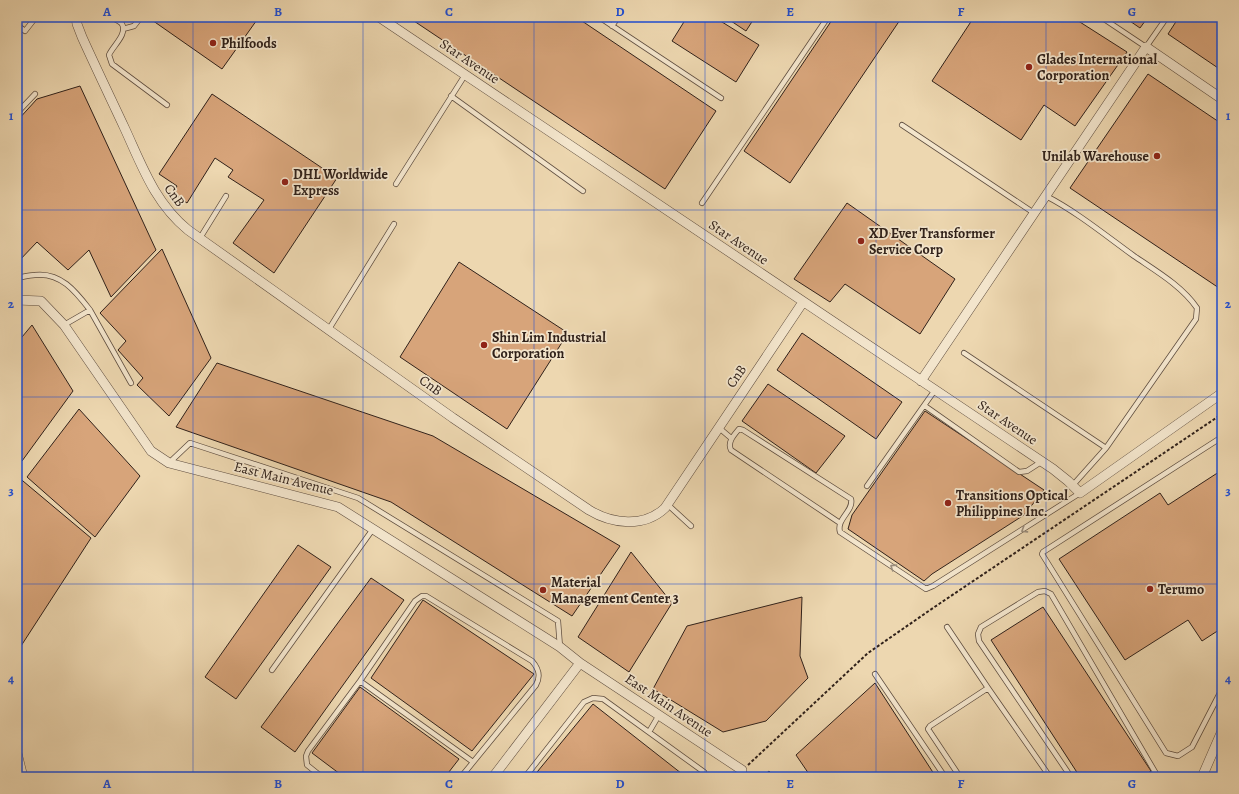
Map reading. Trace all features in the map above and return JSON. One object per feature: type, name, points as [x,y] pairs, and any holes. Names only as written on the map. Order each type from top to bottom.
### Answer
[{"type":"street","name":"CnB","points":[[76,17],[82,37],[153,189],[173,217],[200,238],[453,418],[594,513],[613,520],[624,522],[637,521],[654,516],[661,511],[803,302]]},
{"type":"street","name":"Star Avenue","points":[[379,17],[1061,475],[1073,485],[1080,494]]},
{"type":"street","points":[[921,381],[1146,47],[1222,99]]},
{"type":"street","name":"East Main Avenue","points":[[17,300],[41,301],[64,325],[150,451],[169,463],[338,507],[560,647],[580,663],[742,770]]},
{"type":"street","points":[[1080,494],[1222,393]]},
{"type":"street","points":[[493,777],[580,663]]},
{"type":"street","points":[[1202,777],[1222,731]]},
{"type":"street","points":[[17,753],[23,777]]},
{"type":"lane","points":[[17,25],[26,31],[36,17]]},
{"type":"lane","points":[[111,17],[122,24],[123,29],[122,34],[109,55],[112,64],[167,106]]},
{"type":"lane","points":[[123,29],[134,26],[141,17]]},
{"type":"lane","points":[[599,17],[721,98]]},
{"type":"lane","points":[[612,26],[618,17]]},
{"type":"lane","points":[[702,203],[828,17]]},
{"type":"lane","points":[[1101,17],[1146,47],[1167,17]]},
{"type":"lane","points":[[396,184],[465,75]]},
{"type":"lane","points":[[17,114],[35,94]]},
{"type":"lane","points":[[451,96],[583,191]]},
{"type":"lane","points":[[902,125],[1034,213]]},
{"type":"lane","points":[[200,238],[226,196]]},
{"type":"lane","points":[[1045,196],[1075,213],[1175,286],[1191,299],[1197,308],[1196,319],[1106,448],[1073,485]]},
{"type":"lane","points":[[329,329],[394,224]]},
{"type":"lane","points":[[17,278],[37,274],[56,277],[75,291],[90,310],[131,383]]},
{"type":"lane","points":[[64,325],[90,310]]},
{"type":"lane","points":[[964,353],[1106,448]]},
{"type":"lane","points":[[867,486],[935,390]]},
{"type":"lane","points":[[925,406],[1019,472],[1027,472],[1041,462]]},
{"type":"lane","points":[[718,427],[732,438]]},
{"type":"lane","points":[[840,523],[731,450],[730,446],[732,438],[739,429],[743,430],[850,499],[851,505],[840,523],[840,532],[926,589],[930,588],[1080,494]]},
{"type":"lane","points":[[1222,437],[1042,554],[1166,753],[1178,756],[1192,747],[1222,689]]},
{"type":"lane","points":[[169,463],[190,443],[358,498],[558,621],[560,647]]},
{"type":"lane","points":[[667,504],[691,526]]},
{"type":"lane","points":[[272,670],[373,529]]},
{"type":"lane","points":[[1071,777],[979,641],[978,634],[980,628],[1038,592],[1045,590],[1051,594],[1158,777]]},
{"type":"lane","points":[[322,777],[307,765],[306,756],[415,601],[422,596],[426,596],[430,597],[532,661],[539,673],[539,680],[536,685],[461,777]]},
{"type":"lane","points":[[947,627],[1050,777]]},
{"type":"lane","points":[[875,674],[945,777]]},
{"type":"lane","points":[[360,681],[473,762]]},
{"type":"lane","points":[[960,777],[928,729],[930,726],[988,688]]},
{"type":"lane","points":[[524,777],[584,702],[593,698],[603,699],[704,772]]},
{"type":"lane","points":[[649,732],[659,715]]},
{"type":"path","points":[[742,770],[868,653],[1222,414]]},
{"type":"building","name":"Philfoods","points":[[259,17],[222,69],[149,18]]},
{"type":"building","points":[[408,17],[576,17],[716,111],[665,189]]},
{"type":"building","points":[[687,17],[714,17],[759,45],[736,82],[672,41]]},
{"type":"building","points":[[725,17],[755,17],[746,31]]},
{"type":"building","points":[[834,17],[902,17],[790,183],[744,151]]},
{"type":"building","name":"Glades International Corporation","points":[[974,17],[1072,17],[1127,52],[1075,126],[1044,105],[1021,140],[932,81]]},
{"type":"building","points":[[1124,17],[1148,17],[1140,28]]},
{"type":"building","points":[[1179,17],[1222,17],[1221,70],[1168,34]]},
{"type":"building","name":"Unilab Warehouse","points":[[1148,74],[1222,124],[1222,290],[1070,188]]},
{"type":"building","points":[[80,86],[156,250],[111,297],[89,250],[68,270],[37,242],[17,263],[17,121],[37,99]]},
{"type":"building","name":"DHL Worldwide Express","points":[[212,94],[337,178],[274,273],[233,243],[264,200],[228,177],[233,170],[215,158],[187,203],[173,193],[177,186],[159,174]]},
{"type":"building","name":"XD Ever Transformer Service Corp","points":[[847,203],[955,279],[920,334],[845,284],[830,302],[794,279]]},
{"type":"building","points":[[162,249],[211,358],[169,416],[137,385],[143,378],[118,350],[126,341],[100,313]]},
{"type":"building","name":"Shin Lim Industrial Corporation","points":[[459,262],[568,333],[507,429],[400,357]]},
{"type":"building","points":[[32,325],[73,391],[22,461],[17,457],[17,343]]},
{"type":"building","points":[[802,333],[902,402],[876,439],[777,370]]},
{"type":"building","points":[[217,363],[433,436],[620,546],[572,616],[391,502],[176,427]]},
{"type":"building","points":[[768,384],[845,436],[816,473],[742,421]]},
{"type":"building","points":[[79,409],[140,476],[95,537],[27,477]]},
{"type":"building","name":"Transitions Optical Philippines Inc.","points":[[925,411],[1044,490],[1024,515],[932,574],[924,581],[848,529],[852,515]]},
{"type":"building","name":"Terumo","points":[[1222,470],[1222,628],[1202,641],[1188,620],[1125,660],[1059,559],[1160,493],[1168,505]]},
{"type":"building","points":[[17,476],[91,538],[21,646],[17,642]]},
{"type":"building","points":[[298,545],[331,567],[236,699],[205,677]]},
{"type":"building","points":[[631,552],[672,603],[629,672],[578,637]]},
{"type":"building","points":[[371,578],[404,600],[295,752],[261,727]]},
{"type":"building","points":[[802,597],[800,656],[808,678],[766,721],[723,732],[653,689],[687,626]]},
{"type":"building","points":[[423,600],[534,674],[472,751],[371,678]]},
{"type":"building","points":[[1043,607],[1151,771],[1142,777],[1080,777],[991,640]]},
{"type":"building","points":[[875,683],[936,777],[811,777],[796,755]]},
{"type":"building","points":[[360,687],[459,759],[445,777],[344,777],[312,753]]},
{"type":"building","points":[[593,704],[686,777],[533,777]]},
{"type":"building","points":[[769,771],[775,777],[762,777]]},
{"type":"place","name":"Philfoods","points":[[213,43]]},
{"type":"place","name":"Glades International Corporation","points":[[1029,67]]},
{"type":"place","name":"Unilab Warehouse","points":[[1157,156]]},
{"type":"place","name":"DHL Worldwide Express","points":[[285,182]]},
{"type":"place","name":"XD Ever Transformer Service Corp","points":[[861,241]]},
{"type":"place","name":"Shin Lim Industrial Corporation","points":[[484,345]]},
{"type":"place","name":"Transitions Optical Philippines Inc.","points":[[948,503]]},
{"type":"place","name":"Terumo","points":[[1150,589]]},
{"type":"place","name":"Material Management Center 3","points":[[543,590]]}]
